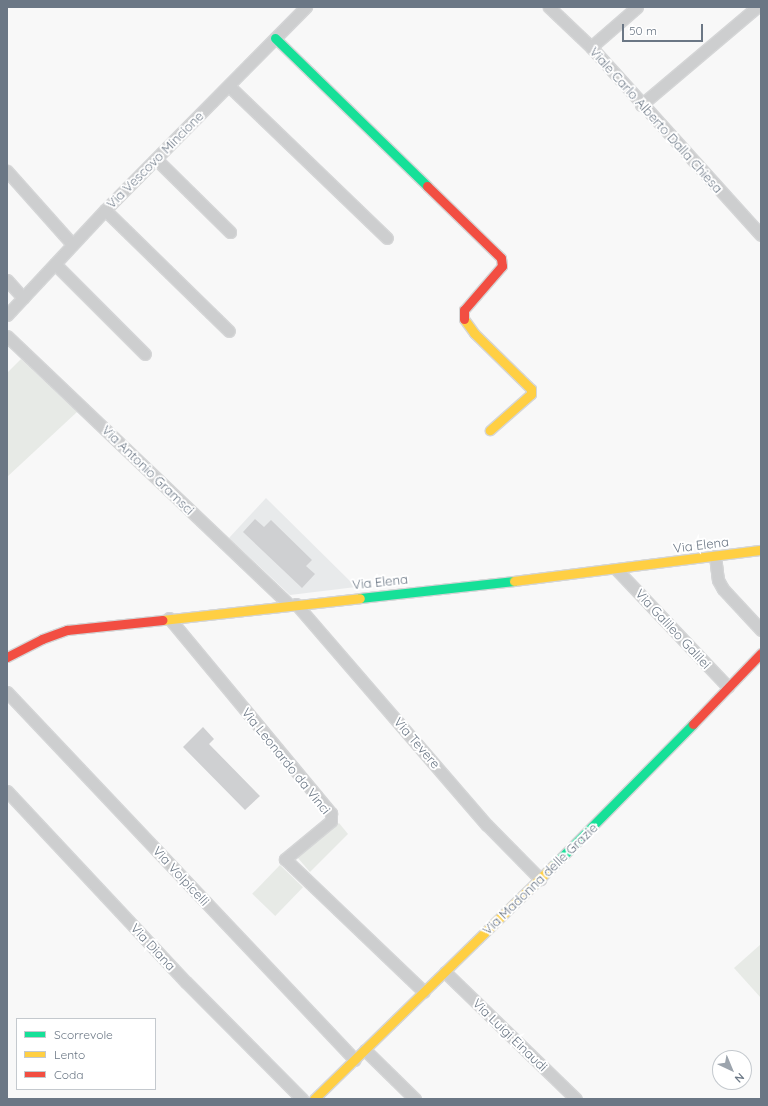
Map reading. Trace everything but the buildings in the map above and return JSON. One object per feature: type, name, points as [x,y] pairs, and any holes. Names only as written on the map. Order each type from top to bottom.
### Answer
[{"type":"street","name":"Via Vescovo Mincione","points":[[7,315],[104,210],[306,7]]},
{"type":"street","name":"Viale Carlo Alberto Dalla Chiesa","points":[[549,7],[591,47],[641,105],[761,235]]},
{"type":"street","points":[[591,47],[637,7]]},
{"type":"street","points":[[641,105],[757,7]]},
{"type":"street","points":[[275,38],[501,258],[502,266],[464,310],[464,318],[474,334],[531,389],[531,394],[490,430]]},
{"type":"street","points":[[229,86],[387,238]]},
{"type":"street","points":[[156,159],[230,232]]},
{"type":"street","points":[[7,171],[72,244]]},
{"type":"street","points":[[104,210],[229,331]]},
{"type":"street","points":[[55,264],[145,354]]},
{"type":"street","points":[[7,280],[23,298]]},
{"type":"street","name":"Via Antonio Gramsci","points":[[7,336],[292,604]]},
{"type":"street","name":"Via Elena","points":[[7,657],[42,639],[67,630],[292,604],[617,570],[761,550]]},
{"type":"street","points":[[715,556],[718,580],[723,589],[761,630]]},
{"type":"street","name":"Via Galileo Galilei","points":[[617,570],[728,688]]},
{"type":"street","name":"Via Tevere","points":[[292,604],[487,825],[540,879]]},
{"type":"street","name":"Via Leonardo da Vinci","points":[[169,618],[331,813],[330,821],[285,860],[424,992]]},
{"type":"street","name":"Via Madonna delle Grazie","points":[[314,1099],[633,788],[761,653]]},
{"type":"street","name":"Via Volpicelli","points":[[7,692],[355,1060]]},
{"type":"street","name":"Via Diana","points":[[7,791],[186,982],[302,1099]]},
{"type":"street","name":"Via Luigi Einaudi","points":[[445,972],[576,1099]]},
{"type":"street","points":[[365,1050],[415,1099]]},
{"type":"shaded area","points":[[21,359],[77,412],[7,477],[7,373]]},
{"type":"shaded area","points":[[266,498],[356,587],[290,595],[229,538]]},
{"type":"shaded area","points":[[339,823],[348,834],[310,872],[297,857]]},
{"type":"shaded area","points":[[280,865],[303,887],[275,916],[252,894]]},
{"type":"shaded area","points":[[761,944],[761,998],[734,968]]},
{"type":"traffic: fast","points":[[275,38],[427,186]]},
{"type":"traffic: fast","points":[[360,598],[514,581]]},
{"type":"traffic: fast","points":[[553,866],[693,724]]},
{"type":"traffic: slow","points":[[464,319],[474,333],[531,389],[531,394],[490,430]]},
{"type":"traffic: slow","points":[[514,581],[761,550]]},
{"type":"traffic: slow","points":[[162,620],[360,598]]},
{"type":"traffic: slow","points":[[314,1099],[553,866]]},
{"type":"traffic: jam","points":[[427,186],[501,258],[502,266],[464,310],[464,319]]},
{"type":"traffic: jam","points":[[7,657],[42,639],[67,630],[162,620]]},
{"type":"traffic: jam","points":[[693,724],[761,653]]}]
